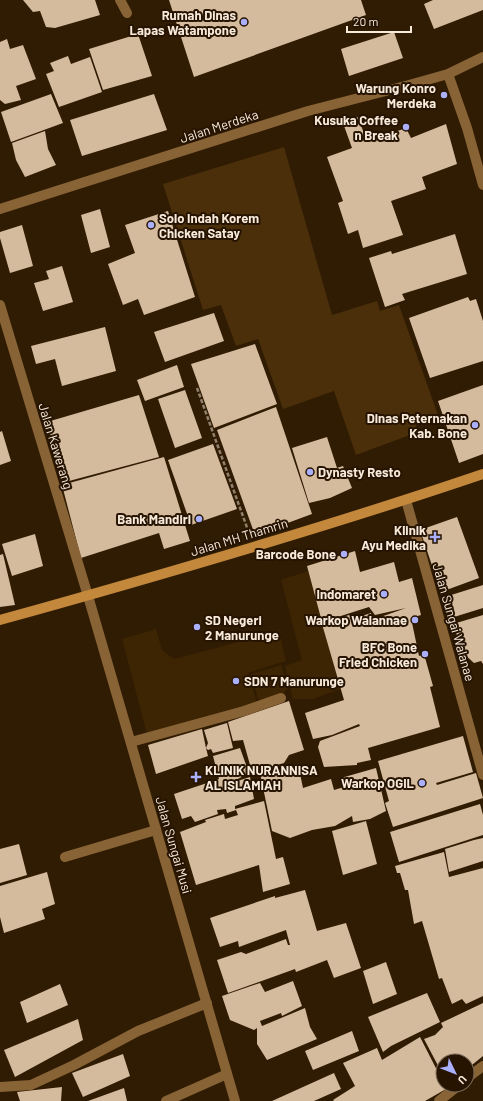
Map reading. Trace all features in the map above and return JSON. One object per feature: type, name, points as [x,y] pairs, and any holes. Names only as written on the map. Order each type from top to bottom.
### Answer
[{"type":"main road","name":"Jalan MH Thamrin","points":[[0,620],[88,596],[254,547],[406,500],[483,474]]},
{"type":"street","points":[[120,0],[127,13]]},
{"type":"street","name":"Jalan Merdeka","points":[[0,209],[308,111],[448,74],[483,57]]},
{"type":"street","points":[[448,74],[467,128],[483,185]]},
{"type":"street","name":"Jalan Kawerang","points":[[0,305],[88,596]]},
{"type":"street","name":"Jalan Sungai Walanae","points":[[406,500],[483,775]]},
{"type":"street","name":"Jalan Sungai Musi","points":[[88,596],[235,1101]]},
{"type":"street","points":[[131,742],[281,698]]},
{"type":"street","points":[[65,857],[156,830]]},
{"type":"street","points":[[0,1087],[31,1085],[74,1066],[138,1031],[207,1003]]},
{"type":"street","points":[[166,1101],[227,1074]]},
{"type":"street","points":[[439,1101],[449,1093]]},
{"type":"path","points":[[197,388],[254,547]]},
{"type":"shaded area","points":[[284,147],[332,315],[377,301],[380,311],[399,305],[438,415],[415,423],[418,432],[356,455],[334,391],[283,409],[258,339],[236,346],[221,305],[203,310],[163,184]]},
{"type":"shaded area","points":[[308,571],[340,689],[313,699],[293,699],[285,666],[302,660],[281,580]]},
{"type":"shaded area","points":[[156,629],[162,650],[174,659],[279,631],[286,661],[248,673],[257,703],[147,734],[122,639]]},
{"type":"shaded area","points":[[281,665],[288,688],[283,694],[261,701],[258,699],[251,674]]},
{"type":"building","points":[[23,0],[95,0],[100,15],[55,28],[46,27],[40,11],[33,12]]},
{"type":"building","points":[[169,0],[361,0],[366,15],[194,77]]},
{"type":"building","points":[[433,0],[483,0],[483,10],[434,29],[424,4]]},
{"type":"building","points":[[394,32],[403,58],[349,76],[341,49]]},
{"type":"building","points":[[138,34],[152,76],[103,90],[89,49]]},
{"type":"building","points":[[7,39],[10,49],[23,45],[36,79],[16,86],[21,100],[5,104],[0,100],[0,42]]},
{"type":"building","points":[[68,56],[71,64],[90,57],[102,92],[59,107],[46,74],[54,71],[50,63]]},
{"type":"building","points":[[51,94],[63,123],[11,142],[1,112]]},
{"type":"building","points":[[154,94],[167,130],[82,156],[70,120]]},
{"type":"building","points":[[358,117],[367,142],[406,128],[411,138],[446,124],[457,164],[422,177],[426,189],[391,201],[403,235],[363,248],[358,230],[348,234],[338,203],[343,201],[327,157],[352,148],[343,123]]},
{"type":"building","points":[[45,131],[48,149],[56,165],[25,177],[16,160],[12,143]]},
{"type":"building","points":[[100,209],[110,247],[91,253],[81,215]]},
{"type":"building","points":[[168,211],[195,297],[144,315],[138,299],[123,305],[108,264],[135,253],[125,225]]},
{"type":"building","points":[[22,225],[33,266],[10,273],[0,238],[0,232]]},
{"type":"building","points":[[455,234],[467,274],[402,294],[405,300],[385,307],[369,258],[391,251],[392,254]]},
{"type":"building","points":[[62,266],[73,302],[43,311],[34,283],[49,279],[46,271]]},
{"type":"building","points":[[468,297],[470,301],[476,299],[483,321],[483,361],[430,378],[409,318]]},
{"type":"building","points":[[214,313],[224,341],[165,362],[154,332]]},
{"type":"building","points":[[105,327],[116,371],[62,386],[55,359],[36,364],[31,346]]},
{"type":"building","points":[[255,344],[277,404],[214,428],[191,364]]},
{"type":"building","points":[[177,365],[184,387],[145,401],[137,380]]},
{"type":"building","points":[[483,385],[483,454],[459,463],[438,401]]},
{"type":"building","points":[[185,390],[202,438],[175,448],[158,399]]},
{"type":"building","points":[[139,395],[159,457],[69,481],[65,468],[59,470],[47,422]]},
{"type":"building","points":[[276,407],[312,514],[255,535],[217,430]]},
{"type":"building","points":[[2,431],[11,461],[0,465],[0,432]]},
{"type":"building","points":[[327,437],[337,468],[343,466],[352,488],[330,498],[309,503],[292,448]]},
{"type":"building","points":[[213,444],[237,509],[191,525],[168,460]]},
{"type":"building","points":[[164,457],[190,541],[164,549],[159,533],[81,558],[62,485]]},
{"type":"building","points":[[457,517],[479,578],[441,592],[420,530]]},
{"type":"building","points":[[35,534],[43,566],[12,576],[2,544]]},
{"type":"building","points":[[355,551],[360,572],[394,562],[399,582],[412,578],[421,615],[411,618],[419,656],[424,654],[433,686],[430,687],[440,727],[368,748],[371,760],[357,763],[357,765],[324,767],[318,747],[320,741],[360,726],[359,724],[332,735],[313,739],[305,713],[344,700],[322,624],[349,615],[353,619],[371,613],[372,620],[406,608],[375,615],[369,607],[322,622],[307,566]]},
{"type":"building","points":[[3,554],[15,605],[0,607],[0,555]]},
{"type":"building","points":[[483,585],[483,608],[454,617],[448,596]]},
{"type":"building","points":[[483,615],[483,664],[481,661],[474,663],[463,653],[453,624]]},
{"type":"building","points":[[289,701],[304,750],[289,755],[284,763],[252,772],[243,740],[233,741],[228,722]]},
{"type":"building","points":[[227,723],[233,748],[213,753],[211,749],[208,750],[206,748],[208,743],[204,730]]},
{"type":"building","points":[[202,729],[208,756],[156,774],[148,745]]},
{"type":"building","points":[[463,736],[473,772],[436,783],[437,785],[476,773],[483,798],[393,827],[385,803],[389,801],[378,761]]},
{"type":"building","points":[[240,748],[249,773],[234,781],[227,781],[228,784],[250,777],[254,799],[235,806],[235,809],[264,801],[276,859],[283,857],[290,884],[263,892],[259,865],[196,885],[180,832],[206,822],[205,820],[224,814],[225,819],[238,815],[236,810],[227,813],[226,809],[217,810],[218,814],[195,822],[191,816],[182,819],[174,794],[219,779],[213,756]]},
{"type":"building","points":[[298,764],[303,788],[331,779],[334,790],[344,787],[341,778],[376,768],[386,811],[370,819],[353,822],[352,816],[335,826],[312,830],[290,838],[272,831],[260,773]]},
{"type":"building","points":[[480,804],[483,815],[483,835],[399,862],[390,832]]},
{"type":"building","points":[[366,821],[377,864],[343,875],[332,831]]},
{"type":"building","points":[[483,838],[483,861],[449,872],[445,849]]},
{"type":"building","points":[[19,844],[27,875],[0,883],[0,849]]},
{"type":"building","points":[[444,852],[449,877],[483,868],[483,996],[466,1004],[462,999],[452,1004],[442,978],[439,979],[422,921],[414,924],[408,890],[405,890],[400,873],[397,873],[395,866]]},
{"type":"building","points":[[47,872],[55,904],[42,909],[45,919],[4,933],[0,917],[0,886]]},
{"type":"building","points":[[305,890],[317,931],[346,923],[361,968],[334,978],[327,960],[296,972],[295,969],[228,993],[217,960],[241,952],[246,954],[286,939],[288,945],[290,945],[286,930],[239,947],[238,941],[220,947],[210,918],[275,896],[275,898]]},
{"type":"building","points":[[386,962],[397,994],[373,1004],[363,971]]},
{"type":"building","points":[[293,981],[302,1006],[282,1016],[281,1013],[260,1021],[262,1026],[305,1008],[310,1027],[317,1039],[267,1060],[257,1044],[257,1028],[254,1030],[230,1020],[222,996],[260,983],[265,992]]},
{"type":"building","points":[[60,984],[68,1005],[27,1023],[20,1002]]},
{"type":"building","points":[[427,993],[440,1022],[391,1046],[383,1052],[368,1017]]},
{"type":"building","points":[[483,1003],[483,1056],[475,1062],[475,1053],[435,1053],[435,1060],[424,1039],[435,1035],[443,1027],[441,1023]]},
{"type":"building","points":[[78,1019],[83,1040],[15,1077],[4,1050]]},
{"type":"building","points":[[352,1031],[359,1051],[313,1070],[305,1051]]},
{"type":"building","points":[[420,1037],[435,1066],[435,1093],[439,1093],[425,1101],[333,1100],[355,1086],[343,1063],[377,1048],[382,1060]]},
{"type":"building","points":[[123,1054],[130,1076],[83,1097],[72,1073]]},
{"type":"building","points":[[334,1073],[341,1089],[314,1101],[272,1101]]},
{"type":"building","points":[[62,1087],[61,1101],[20,1101],[17,1092]]},
{"type":"building","points":[[124,1088],[127,1101],[88,1101]]},
{"type":"place","name":"Rumah Dinas Lapas Watampone","points":[[244,22]]},
{"type":"place","name":"Warung Konro Merdeka","points":[[444,95]]},
{"type":"place","name":"Kusuka Coffee n Break","points":[[406,127]]},
{"type":"place","name":"Solo Indah Korem Chicken Satay","points":[[151,225]]},
{"type":"place","name":"Dinas Peternakan Kab. Bone","points":[[475,425]]},
{"type":"place","name":"Dynasty Resto","points":[[310,472]]},
{"type":"place","name":"Bank Mandiri","points":[[199,519]]},
{"type":"place","name":"Klinik Ayu Medika","points":[[435,537]]},
{"type":"place","name":"Barcode Bone","points":[[344,554]]},
{"type":"place","name":"Indomaret","points":[[384,594]]},
{"type":"place","name":"Warkop Walannae","points":[[415,620]]},
{"type":"place","name":"SD Negeri 2 Manurunge","points":[[197,627]]},
{"type":"place","name":"BFC Bone Fried Chicken","points":[[425,654]]},
{"type":"place","name":"SDN 7 Manurunge","points":[[236,681]]},
{"type":"place","name":"KLINIK NURANNISA AL ISLAMIAH","points":[[196,777]]},
{"type":"place","name":"Warkop OGIL","points":[[422,783]]}]
